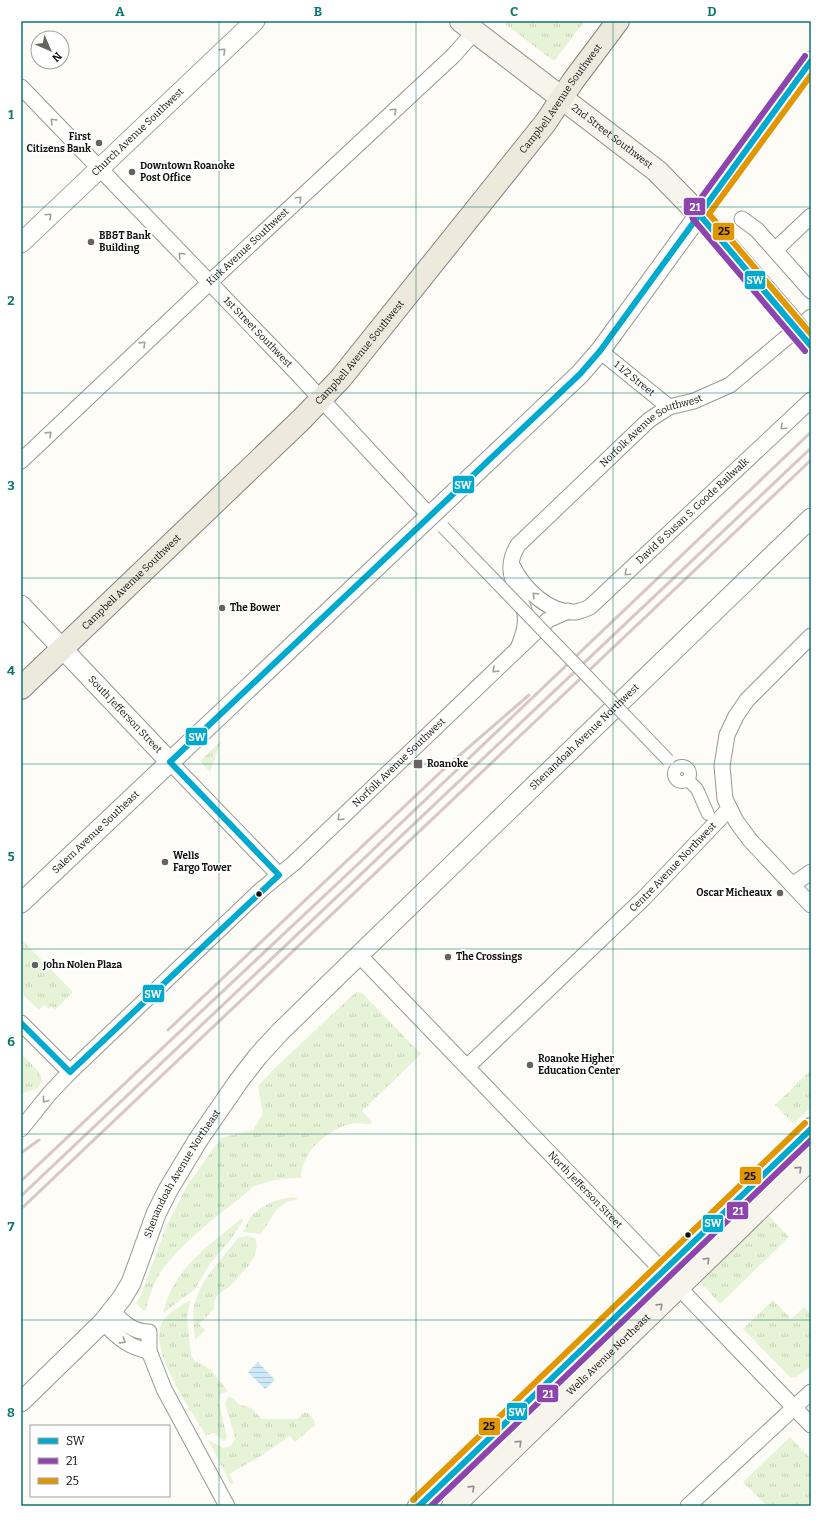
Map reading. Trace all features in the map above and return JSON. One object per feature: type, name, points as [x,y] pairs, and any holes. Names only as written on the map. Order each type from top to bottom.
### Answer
[{"type":"main road","name":"Campbell Avenue Southwest","points":[[21,688],[321,400],[342,378],[546,122],[562,97],[618,21]]},
{"type":"main road","name":"2nd Street Southwest","points":[[468,26],[657,171],[699,214],[811,346]]},
{"type":"main road","points":[[419,1506],[811,1129]]},
{"type":"main road","name":"Wells Avenue Northeast","points":[[453,1506],[679,1288],[811,1158]]},
{"type":"street","name":"Church Avenue Southwest","points":[[21,243],[255,21]]},
{"type":"street","name":"Kirk Avenue Southwest","points":[[21,461],[208,283],[454,55],[468,26]]},
{"type":"street","name":"Salem Avenue Southeast","points":[[21,903],[170,762],[437,521],[580,374],[600,351],[811,61]]},
{"type":"street","name":"1st Street Southwest","points":[[21,87],[437,521]]},
{"type":"street","points":[[775,250],[811,216]]},
{"type":"street","points":[[742,219],[757,230],[811,291]]},
{"type":"street","name":"Norfolk Avenue Southwest","points":[[518,649],[525,631],[525,611],[511,578],[511,565],[514,552],[518,545],[649,420],[669,407],[694,401],[730,385],[811,317]]},
{"type":"street","name":"1 1/2 Street","points":[[600,351],[669,407]]},
{"type":"street","name":"David & Susan S. Goode Railwalk","points":[[568,611],[576,612],[590,607],[811,400]]},
{"type":"street","name":"Shenandoah Avenue Northwest","points":[[359,955],[811,518]]},
{"type":"street","points":[[437,521],[672,764],[688,768],[690,772],[688,780],[697,789],[708,814]]},
{"type":"street","points":[[511,565],[520,578],[543,602],[553,608],[568,611]]},
{"type":"street","name":"South Jefferson Street","points":[[21,606],[279,875]]},
{"type":"street","name":"Norfolk Avenue Southwest","points":[[21,1129],[70,1072],[548,620],[568,611]]},
{"type":"street","points":[[811,636],[747,700],[736,716],[727,735],[722,766],[724,792],[729,809],[750,840],[811,905]]},
{"type":"street","name":"Centre Avenue Northwest","points":[[467,1067],[644,898],[729,809]]},
{"type":"street","points":[[792,885],[811,872]]},
{"type":"street","name":"North Jefferson Street","points":[[359,955],[811,1425]]},
{"type":"street","name":"Shenandoah Avenue Northeast","points":[[21,1402],[107,1316],[131,1284],[156,1214],[168,1190],[198,1140],[238,1082],[280,1032],[359,955]]},
{"type":"street","points":[[21,1023],[70,1072]]},
{"type":"street","points":[[107,1316],[136,1331],[149,1332],[149,1351],[164,1388],[227,1506]]},
{"type":"street","points":[[107,1316],[124,1342],[134,1347],[149,1351]]},
{"type":"street","points":[[688,1506],[811,1392]]},
{"type":"green space","points":[[501,21],[585,21],[554,61]]},
{"type":"green space","points":[[221,741],[210,772],[200,761]]},
{"type":"green space","points":[[21,939],[73,992],[55,1010],[51,1006],[49,1009],[44,1005],[39,1010],[21,993]]},
{"type":"green space","points":[[356,992],[362,993],[421,1054],[362,1111],[372,1122],[371,1124],[355,1123],[345,1125],[326,1135],[311,1150],[302,1168],[301,1178],[277,1180],[253,1187],[187,1242],[164,1267],[156,1280],[145,1312],[136,1303],[141,1295],[166,1227],[188,1184],[221,1138],[253,1130],[263,1114],[258,1086],[275,1068]]},
{"type":"green space","points":[[21,1053],[39,1072],[42,1080],[38,1088],[21,1094]]},
{"type":"green space","points":[[811,1070],[811,1107],[794,1124],[775,1105]]},
{"type":"green space","points":[[281,1199],[298,1199],[278,1208],[260,1234],[243,1232],[250,1217],[256,1211],[274,1201]]},
{"type":"green space","points":[[768,1215],[789,1237],[720,1304],[700,1282]]},
{"type":"green space","points":[[242,1218],[243,1221],[229,1242],[211,1262],[195,1289],[163,1313],[168,1297],[175,1283],[184,1271],[205,1248]]},
{"type":"green space","points":[[246,1236],[255,1238],[257,1245],[254,1257],[247,1268],[233,1283],[217,1296],[214,1303],[214,1309],[199,1324],[205,1330],[195,1340],[194,1311],[198,1293],[208,1276],[238,1238]]},
{"type":"green space","points":[[190,1300],[187,1318],[191,1355],[195,1361],[210,1369],[228,1391],[221,1394],[219,1402],[227,1438],[224,1441],[214,1433],[206,1435],[172,1379],[160,1347],[159,1333],[163,1321],[172,1312]]},
{"type":"green space","points":[[773,1300],[791,1319],[804,1307],[809,1312],[811,1310],[811,1366],[795,1378],[790,1377],[743,1329]]},
{"type":"green space","points":[[228,1397],[233,1398],[238,1404],[251,1408],[262,1419],[297,1419],[305,1412],[309,1413],[315,1422],[314,1426],[295,1442],[290,1436],[261,1456],[229,1474],[234,1483],[231,1484],[208,1440],[223,1448],[231,1445],[235,1438],[225,1403]]},
{"type":"green space","points":[[790,1437],[811,1459],[811,1506],[767,1506],[743,1482]]},
{"type":"water","points":[[258,1362],[275,1380],[265,1389],[248,1372]]},
{"type":"railway","points":[[21,1181],[356,866],[811,432]]},
{"type":"railway","points":[[21,1196],[811,448]]},
{"type":"railway","points":[[21,1209],[811,460]]},
{"type":"railway","points":[[168,1030],[446,767],[529,695]]},
{"type":"railway","points":[[21,1153],[39,1140]]},
{"type":"transit line","name":"21","points":[[805,56],[693,209],[691,214],[693,219],[805,351]]},
{"type":"transit line","name":"SW","points":[[21,1023],[70,1072],[279,875],[170,762],[580,374],[600,351],[811,61]]},
{"type":"transit line","name":"25","points":[[811,75],[709,214],[811,334]]},
{"type":"transit line","name":"SW","points":[[699,214],[811,346]]},
{"type":"transit line","name":"25","points":[[413,1500],[805,1123]]},
{"type":"transit line","name":"SW","points":[[419,1506],[811,1129]]},
{"type":"transit line","name":"21","points":[[431,1506],[811,1140]]},
{"type":"place","name":"First Citizens Bank","points":[[99,143]]},
{"type":"place","name":"Downtown Roanoke Post Office","points":[[132,172]]},
{"type":"place","name":"BB&T Bank Building","points":[[91,242]]},
{"type":"place","name":"The Bower","points":[[222,608]]},
{"type":"place","name":"Roanoke","points":[[418,764]]},
{"type":"place","name":"Wells Fargo Tower","points":[[165,862]]},
{"type":"place","name":"Oscar Micheaux","points":[[780,893]]},
{"type":"place","name":"The Crossings","points":[[448,957]]},
{"type":"place","name":"John Nolen Plaza","points":[[35,965]]},
{"type":"place","name":"Roanoke Higher Education Center","points":[[530,1065]]}]
